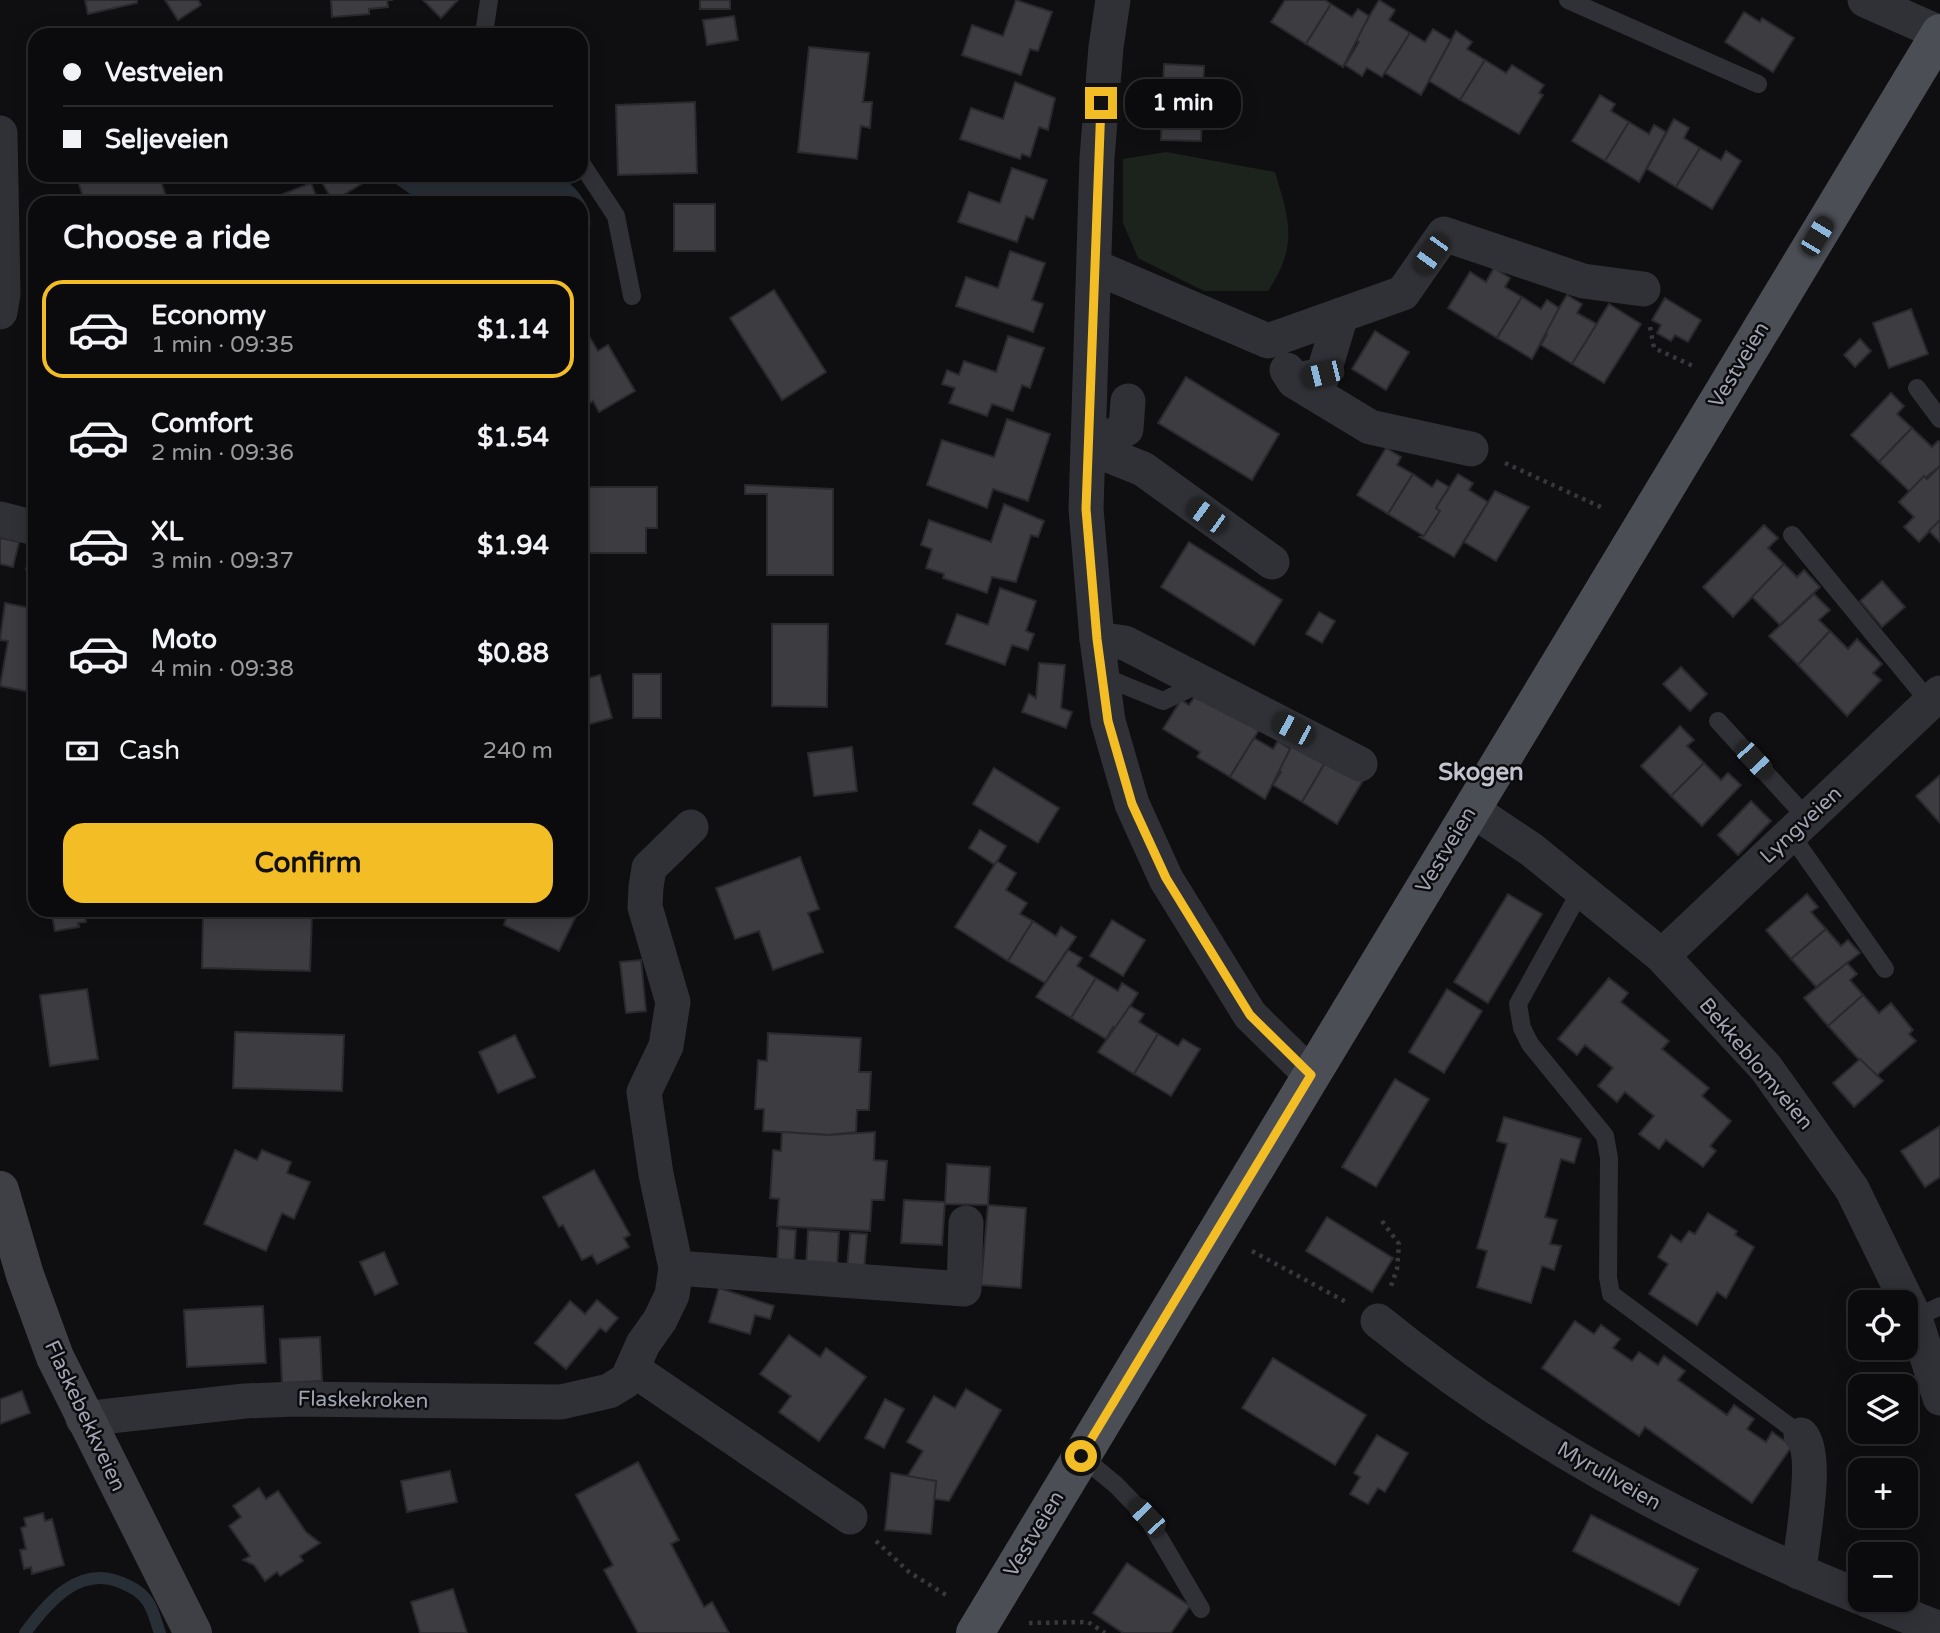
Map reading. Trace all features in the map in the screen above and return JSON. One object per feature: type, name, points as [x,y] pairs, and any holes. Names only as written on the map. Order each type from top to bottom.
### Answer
[{"type":"main road","name":"Vestveien","points":[[975,1633],[1940,33]]},
{"type":"main road","name":"Flaskebekkveien","points":[[0,1190],[24,1275],[55,1357],[83,1419],[192,1633]]},
{"type":"street","points":[[1113,0],[1106,47],[1097,158],[1086,509],[1097,639],[1108,721],[1132,804],[1166,878],[1250,1015],[1311,1075]]},
{"type":"street","points":[[1865,0],[1940,33]]},
{"type":"street","points":[[0,133],[3,294],[0,312]]},
{"type":"street","points":[[1268,341],[1403,293],[1444,234],[1583,281],[1643,289]]},
{"type":"street","points":[[1095,267],[1268,341],[1294,381],[1370,428],[1471,449]]},
{"type":"street","points":[[1294,381],[1323,374],[1341,315]]},
{"type":"street","points":[[1088,447],[1126,429],[1128,401]]},
{"type":"street","points":[[1088,447],[1143,469],[1272,562]]},
{"type":"street","points":[[0,519],[28,526]]},
{"type":"street","points":[[1097,639],[1125,643],[1360,764]]},
{"type":"street","name":"Lyngveien","points":[[1662,956],[1937,703]]},
{"type":"street","name":"Bekkeblomveien","points":[[1471,809],[1532,850],[1662,956],[1766,1068],[1811,1127],[1928,1312],[1940,1398]]},
{"type":"street","name":"Flaskekroken","points":[[83,1419],[245,1401],[295,1399],[561,1402],[609,1391],[627,1380],[634,1370],[643,1344],[660,1320],[672,1294],[676,1268],[656,1174],[644,1092],[666,1046],[673,1002],[645,907],[649,868],[691,827]]},
{"type":"street","points":[[676,1268],[964,1289],[967,1223]]},
{"type":"street","name":"Myrullveien","points":[[1378,1321],[1491,1405],[1611,1480],[1709,1532],[1848,1592]]},
{"type":"street","points":[[634,1370],[850,1517]]},
{"type":"street","points":[[1799,1572],[1809,1475],[1808,1448],[1801,1435]]},
{"type":"street","points":[[1897,1612],[1940,1629]]},
{"type":"lane","points":[[485,28],[489,0]]},
{"type":"lane","points":[[1568,0],[1758,84]]},
{"type":"lane","points":[[588,174],[616,216],[632,296]]},
{"type":"lane","points":[[1917,388],[1940,419]]},
{"type":"lane","points":[[1792,535],[1937,703]]},
{"type":"lane","points":[[1102,676],[1163,701],[1203,682]]},
{"type":"lane","points":[[1718,721],[1800,827],[1885,969]]},
{"type":"lane","points":[[1581,890],[1518,1004],[1522,1028],[1530,1044],[1605,1136],[1609,1158],[1608,1277],[1611,1294],[1801,1435]]},
{"type":"lane","points":[[1081,1456],[1116,1485],[1147,1517],[1201,1609]]},
{"type":"path","points":[[1643,289],[1654,348],[1704,371]]},
{"type":"path","points":[[1471,449],[1542,477],[1615,513]]},
{"type":"path","points":[[1218,1231],[1283,1270],[1378,1321],[1397,1269],[1399,1244],[1382,1221]]},
{"type":"path","points":[[850,1517],[909,1572],[946,1595]]},
{"type":"path","points":[[1030,1621],[1087,1622],[1105,1633]]},
{"type":"shaded area","points":[[1166,152],[1275,172],[1288,233],[1284,260],[1268,291],[1204,291],[1138,258],[1123,223],[1123,159]]},
{"type":"shaded area","points":[[393,182],[568,182],[581,196],[413,196]]},
{"type":"shaded area","points":[[588,208],[590,217],[588,234]]},
{"type":"building","points":[[85,0],[137,0],[137,3],[88,14]]},
{"type":"building","points":[[165,0],[198,0],[201,5],[178,20]]},
{"type":"building","points":[[331,0],[387,0],[388,7],[369,9],[369,14],[332,17]]},
{"type":"building","points":[[423,0],[458,0],[441,18]]},
{"type":"building","points":[[700,0],[730,0],[730,9],[700,9]]},
{"type":"building","points":[[1016,0],[1052,12],[1038,51],[1030,49],[1021,75],[962,55],[972,25],[1003,36]]},
{"type":"building","points":[[1285,0],[1325,0],[1331,4],[1306,44],[1271,22]]},
{"type":"building","points":[[1379,0],[1395,10],[1389,20],[1410,33],[1382,77],[1367,68],[1362,76],[1345,65],[1359,42],[1355,40]]},
{"type":"building","points":[[1331,4],[1352,17],[1358,9],[1369,16],[1343,67],[1306,44]]},
{"type":"building","points":[[1744,12],[1760,22],[1762,18],[1794,38],[1773,72],[1725,42]]},
{"type":"building","points":[[734,16],[738,40],[707,45],[703,20]]},
{"type":"building","points":[[1433,29],[1451,40],[1421,95],[1385,73],[1410,33],[1425,42]]},
{"type":"building","points":[[1456,31],[1472,42],[1467,49],[1485,60],[1460,100],[1429,81]]},
{"type":"building","points":[[809,47],[869,53],[863,102],[872,102],[870,128],[861,126],[857,159],[798,152]]},
{"type":"building","points":[[1485,60],[1506,73],[1512,65],[1544,85],[1539,93],[1543,95],[1519,134],[1460,100]]},
{"type":"building","points":[[1164,64],[1204,66],[1201,141],[1161,140]]},
{"type":"building","points":[[1015,82],[1055,98],[1048,130],[1039,127],[1030,157],[1022,154],[1020,159],[960,139],[971,108],[1003,119]]},
{"type":"building","points":[[1600,95],[1615,104],[1611,111],[1629,122],[1605,161],[1572,141]]},
{"type":"building","points":[[695,102],[697,173],[618,175],[616,105]]},
{"type":"building","points":[[1674,119],[1689,128],[1684,138],[1700,148],[1676,187],[1647,169]]},
{"type":"building","points":[[1629,122],[1649,134],[1654,125],[1666,132],[1639,182],[1605,161]]},
{"type":"building","points":[[1700,148],[1721,160],[1726,151],[1741,161],[1712,209],[1676,187]]},
{"type":"building","points":[[1012,168],[1047,180],[1033,219],[1026,216],[1017,242],[958,222],[969,192],[1000,203]]},
{"type":"building","points":[[78,182],[161,182],[166,196],[83,196]]},
{"type":"building","points":[[322,182],[363,183],[341,196],[330,196]]},
{"type":"building","points":[[311,183],[316,196],[284,196]]},
{"type":"building","points":[[674,204],[715,204],[715,251],[674,251]]},
{"type":"building","points":[[1010,251],[1045,263],[1032,300],[1043,304],[1033,332],[956,306],[966,277],[998,288]]},
{"type":"building","points":[[1494,268],[1510,278],[1505,287],[1522,297],[1497,338],[1448,308],[1470,272],[1486,282]]},
{"type":"building","points":[[774,290],[826,372],[782,400],[730,318]]},
{"type":"building","points":[[1567,295],[1582,304],[1577,313],[1597,324],[1572,364],[1541,345],[1547,334],[1544,332]]},
{"type":"building","points":[[1522,297],[1541,309],[1547,300],[1559,308],[1532,359],[1497,338]]},
{"type":"building","points":[[1665,298],[1701,320],[1688,342],[1675,335],[1671,341],[1657,333],[1661,325],[1652,320]]},
{"type":"building","points":[[1609,304],[1641,324],[1604,383],[1572,364]]},
{"type":"building","points":[[1911,309],[1928,354],[1889,368],[1873,323]]},
{"type":"building","points":[[1375,331],[1409,352],[1386,390],[1352,369]]},
{"type":"building","points":[[588,335],[598,351],[608,345],[635,391],[599,412],[593,401],[588,404]]},
{"type":"building","points":[[1008,336],[1044,348],[1030,388],[1022,385],[1013,411],[992,404],[987,416],[949,403],[955,388],[942,384],[947,370],[959,375],[964,361],[996,372]]},
{"type":"building","points":[[1860,339],[1871,351],[1855,367],[1844,355]]},
{"type":"building","points":[[1186,377],[1279,434],[1252,480],[1158,423]]},
{"type":"building","points":[[1891,393],[1904,406],[1897,414],[1912,428],[1879,462],[1851,435]]},
{"type":"building","points":[[1007,419],[1050,434],[1028,501],[993,489],[987,508],[927,485],[942,440],[994,457]]},
{"type":"building","points":[[1912,428],[1932,447],[1940,442],[1940,466],[1909,491],[1879,462]]},
{"type":"building","points":[[1386,448],[1401,457],[1397,465],[1413,474],[1388,514],[1357,495]]},
{"type":"building","points":[[1940,466],[1940,520],[1919,542],[1904,527],[1914,517],[1899,502],[1924,476],[1927,479]]},
{"type":"building","points":[[1413,474],[1432,487],[1437,480],[1449,487],[1436,508],[1440,511],[1424,536],[1388,514]]},
{"type":"building","points":[[1458,474],[1473,483],[1469,490],[1488,502],[1454,557],[1420,537],[1424,536],[1440,511],[1436,508]]},
{"type":"building","points":[[745,485],[833,489],[833,575],[767,575],[767,494],[745,494]]},
{"type":"building","points":[[588,487],[657,487],[657,528],[646,528],[646,553],[588,553]]},
{"type":"building","points":[[1495,491],[1529,507],[1496,561],[1464,542]]},
{"type":"building","points":[[1004,504],[1044,521],[1038,537],[1031,535],[1016,582],[992,577],[987,593],[943,578],[944,574],[926,568],[932,549],[921,545],[929,520],[991,542]]},
{"type":"building","points":[[1940,520],[1940,542],[1929,531]]},
{"type":"building","points":[[1764,525],[1778,538],[1768,548],[1784,564],[1733,617],[1703,587]]},
{"type":"building","points":[[0,538],[19,542],[13,567],[0,564]]},
{"type":"building","points":[[1189,542],[1282,600],[1254,645],[1161,587]]},
{"type":"building","points":[[1784,564],[1797,577],[1804,570],[1820,587],[1780,625],[1752,597]]},
{"type":"building","points":[[1882,581],[1905,607],[1882,627],[1860,601]]},
{"type":"building","points":[[1000,588],[1036,601],[1026,631],[1034,634],[1028,650],[1012,645],[1005,665],[946,644],[957,614],[988,625]]},
{"type":"building","points":[[1814,594],[1830,610],[1819,620],[1830,631],[1798,665],[1769,636]]},
{"type":"building","points":[[5,603],[28,608],[28,692],[0,686],[8,641],[0,640]]},
{"type":"building","points":[[1319,612],[1335,621],[1322,643],[1306,634]]},
{"type":"building","points":[[772,624],[828,624],[827,707],[772,706]]},
{"type":"building","points":[[1830,631],[1848,649],[1857,639],[1882,664],[1873,673],[1881,680],[1847,716],[1798,665]]},
{"type":"building","points":[[1039,663],[1065,665],[1061,708],[1072,712],[1066,728],[1022,712],[1029,694],[1036,698]]},
{"type":"building","points":[[1681,667],[1707,694],[1690,711],[1663,684]]},
{"type":"building","points":[[633,674],[661,674],[661,718],[633,718]]},
{"type":"building","points":[[600,675],[612,718],[588,724],[588,678]]},
{"type":"building","points":[[1195,696],[1259,730],[1230,777],[1197,757],[1200,752],[1163,729],[1181,700],[1189,705]]},
{"type":"building","points":[[1680,726],[1694,740],[1687,746],[1704,763],[1671,796],[1641,766]]},
{"type":"building","points":[[1298,736],[1325,763],[1302,802],[1273,785],[1281,772],[1277,770]]},
{"type":"building","points":[[1254,738],[1273,749],[1278,741],[1290,749],[1265,799],[1230,777]]},
{"type":"building","points":[[852,747],[857,791],[814,796],[808,753]]},
{"type":"building","points":[[1325,763],[1365,777],[1337,824],[1302,802]]},
{"type":"building","points":[[1704,763],[1721,780],[1728,773],[1741,785],[1702,826],[1671,796]]},
{"type":"building","points":[[994,768],[1059,808],[1038,843],[973,804]]},
{"type":"building","points":[[1940,775],[1940,823],[1916,796]]},
{"type":"building","points":[[1751,801],[1771,821],[1738,855],[1718,835]]},
{"type":"building","points":[[980,830],[1006,846],[995,865],[969,848]]},
{"type":"building","points":[[800,857],[819,909],[808,913],[823,952],[773,970],[759,931],[735,939],[716,888]]},
{"type":"building","points":[[997,861],[1016,873],[1006,890],[1027,903],[1020,914],[1033,921],[1008,961],[955,927]]},
{"type":"building","points":[[1508,894],[1542,914],[1488,1003],[1454,982]]},
{"type":"building","points":[[1807,894],[1818,907],[1811,912],[1826,929],[1791,959],[1766,930]]},
{"type":"building","points":[[52,917],[85,917],[86,922],[78,923],[79,927],[55,931]]},
{"type":"building","points":[[203,917],[312,917],[310,971],[202,968]]},
{"type":"building","points":[[507,917],[576,917],[559,951],[504,925]]},
{"type":"building","points":[[1112,920],[1145,940],[1123,976],[1090,956]]},
{"type":"building","points":[[1033,921],[1056,936],[1061,927],[1076,937],[1045,983],[1008,961]]},
{"type":"building","points":[[1826,929],[1841,946],[1848,940],[1860,953],[1816,987],[1791,959]]},
{"type":"building","points":[[1068,950],[1082,958],[1077,966],[1096,978],[1071,1018],[1036,997]]},
{"type":"building","points":[[641,960],[646,1011],[626,1013],[620,962]]},
{"type":"building","points":[[1847,963],[1857,974],[1850,980],[1863,995],[1828,1026],[1804,998]]},
{"type":"building","points":[[1096,978],[1118,991],[1122,983],[1138,993],[1116,1029],[1113,1027],[1106,1039],[1071,1018]]},
{"type":"building","points":[[1609,978],[1628,993],[1621,1002],[1669,1041],[1662,1049],[1709,1088],[1702,1096],[1731,1121],[1710,1146],[1716,1151],[1703,1167],[1666,1140],[1659,1149],[1639,1134],[1654,1116],[1625,1092],[1617,1102],[1598,1086],[1613,1068],[1585,1045],[1577,1055],[1558,1039]]},
{"type":"building","points":[[87,989],[98,1059],[50,1066],[40,995]]},
{"type":"building","points":[[1447,989],[1482,1011],[1444,1073],[1409,1052]]},
{"type":"building","points":[[1863,995],[1879,1013],[1891,1003],[1913,1030],[1909,1034],[1916,1041],[1875,1077],[1828,1026]]},
{"type":"building","points":[[1130,1006],[1144,1014],[1139,1022],[1158,1034],[1134,1074],[1098,1052]]},
{"type":"building","points":[[235,1032],[344,1035],[342,1091],[233,1088]]},
{"type":"building","points":[[768,1033],[861,1038],[859,1072],[871,1072],[869,1110],[857,1110],[856,1132],[828,1135],[763,1131],[764,1109],[755,1109],[758,1060],[767,1061]]},
{"type":"building","points":[[1158,1034],[1178,1046],[1183,1039],[1200,1049],[1171,1096],[1134,1074]]},
{"type":"building","points":[[515,1035],[535,1077],[498,1093],[479,1052]]},
{"type":"building","points":[[1860,1059],[1883,1081],[1854,1107],[1833,1083]]},
{"type":"building","points":[[1395,1079],[1429,1099],[1376,1187],[1342,1167]]},
{"type":"building","points":[[1504,1117],[1581,1139],[1574,1163],[1561,1159],[1545,1217],[1557,1220],[1550,1244],[1561,1246],[1554,1270],[1542,1266],[1531,1303],[1477,1287],[1487,1251],[1477,1248],[1507,1144],[1497,1141]]},
{"type":"building","points":[[1940,1126],[1940,1177],[1925,1187],[1901,1151]]},
{"type":"building","points":[[782,1132],[828,1135],[875,1132],[874,1160],[887,1161],[884,1200],[872,1200],[870,1231],[777,1226],[779,1199],[770,1198],[773,1150],[781,1151]]},
{"type":"building","points":[[235,1150],[257,1160],[262,1150],[291,1162],[287,1173],[310,1182],[294,1219],[282,1213],[266,1251],[204,1224]]},
{"type":"building","points":[[947,1164],[990,1167],[988,1205],[945,1204]]},
{"type":"building","points":[[594,1170],[630,1235],[624,1238],[629,1247],[597,1264],[592,1255],[582,1260],[563,1225],[559,1227],[543,1197]]},
{"type":"building","points":[[904,1200],[945,1202],[942,1245],[901,1243]]},
{"type":"building","points":[[988,1205],[1026,1208],[1021,1288],[981,1285]]},
{"type":"building","points":[[1708,1213],[1737,1231],[1735,1235],[1754,1247],[1726,1298],[1717,1292],[1697,1325],[1649,1294],[1668,1264],[1658,1257],[1671,1235],[1681,1242],[1689,1231],[1695,1234]]},
{"type":"building","points":[[1327,1217],[1393,1258],[1372,1292],[1306,1251]]},
{"type":"building","points":[[779,1228],[796,1230],[794,1265],[777,1264]]},
{"type":"building","points":[[808,1230],[839,1232],[837,1268],[806,1266]]},
{"type":"building","points":[[850,1233],[867,1234],[864,1270],[847,1268]]},
{"type":"building","points":[[384,1252],[398,1284],[375,1295],[360,1262]]},
{"type":"building","points":[[719,1288],[774,1306],[770,1319],[755,1315],[750,1334],[709,1322]]},
{"type":"building","points":[[597,1300],[618,1318],[606,1332],[600,1328],[566,1369],[535,1343],[570,1301],[585,1314]]},
{"type":"building","points":[[263,1306],[266,1363],[187,1367],[184,1310]]},
{"type":"building","points":[[1575,1321],[1594,1334],[1601,1325],[1620,1339],[1613,1348],[1632,1361],[1639,1352],[1658,1365],[1664,1356],[1685,1371],[1678,1380],[1727,1415],[1734,1405],[1754,1419],[1747,1429],[1766,1442],[1772,1432],[1792,1446],[1752,1503],[1645,1427],[1639,1436],[1542,1368]]},
{"type":"building","points":[[789,1335],[820,1357],[826,1348],[866,1377],[819,1441],[779,1412],[791,1396],[760,1374]]},
{"type":"building","points":[[320,1337],[322,1381],[282,1383],[280,1339]]},
{"type":"building","points":[[1273,1358],[1366,1415],[1335,1465],[1242,1408]]},
{"type":"building","points":[[966,1389],[1001,1410],[949,1501],[934,1499],[936,1481],[907,1477],[923,1451],[907,1442],[934,1396],[955,1408]]},
{"type":"building","points":[[22,1391],[30,1413],[0,1424],[0,1399]]},
{"type":"building","points":[[885,1399],[904,1409],[884,1448],[865,1438]]},
{"type":"building","points":[[1377,1435],[1408,1453],[1385,1492],[1378,1488],[1368,1504],[1350,1494],[1360,1477],[1354,1473]]},
{"type":"building","points":[[638,1462],[679,1540],[671,1544],[704,1607],[712,1602],[729,1633],[638,1633],[604,1570],[613,1565],[576,1495]]},
{"type":"building","points":[[450,1471],[457,1502],[407,1512],[401,1481]]},
{"type":"building","points":[[891,1473],[936,1481],[931,1534],[885,1530]]},
{"type":"building","points":[[259,1488],[266,1499],[278,1491],[306,1532],[320,1543],[300,1556],[303,1561],[280,1576],[277,1572],[265,1581],[254,1565],[243,1560],[250,1556],[229,1526],[241,1517],[233,1506]]},
{"type":"building","points":[[43,1513],[45,1521],[52,1519],[64,1565],[32,1574],[31,1567],[24,1569],[20,1550],[26,1549],[21,1528],[26,1526],[24,1518]]},
{"type":"building","points":[[1591,1515],[1698,1569],[1679,1605],[1573,1551]]},
{"type":"building","points":[[1127,1563],[1190,1606],[1171,1633],[1123,1633],[1093,1613]]},
{"type":"building","points":[[453,1589],[467,1633],[420,1633],[411,1602]]},
{"type":"waterway","points":[[25,1633],[44,1609],[66,1589],[92,1578],[107,1578],[137,1591],[152,1609],[160,1633]]},
{"type":"district","name":"Skogen","points":[[1481,772]]},
{"type":"route","points":[[1081,1456],[1311,1075],[1250,1015],[1166,878],[1132,804],[1108,721],[1097,639],[1086,509],[1101,103]]}]
